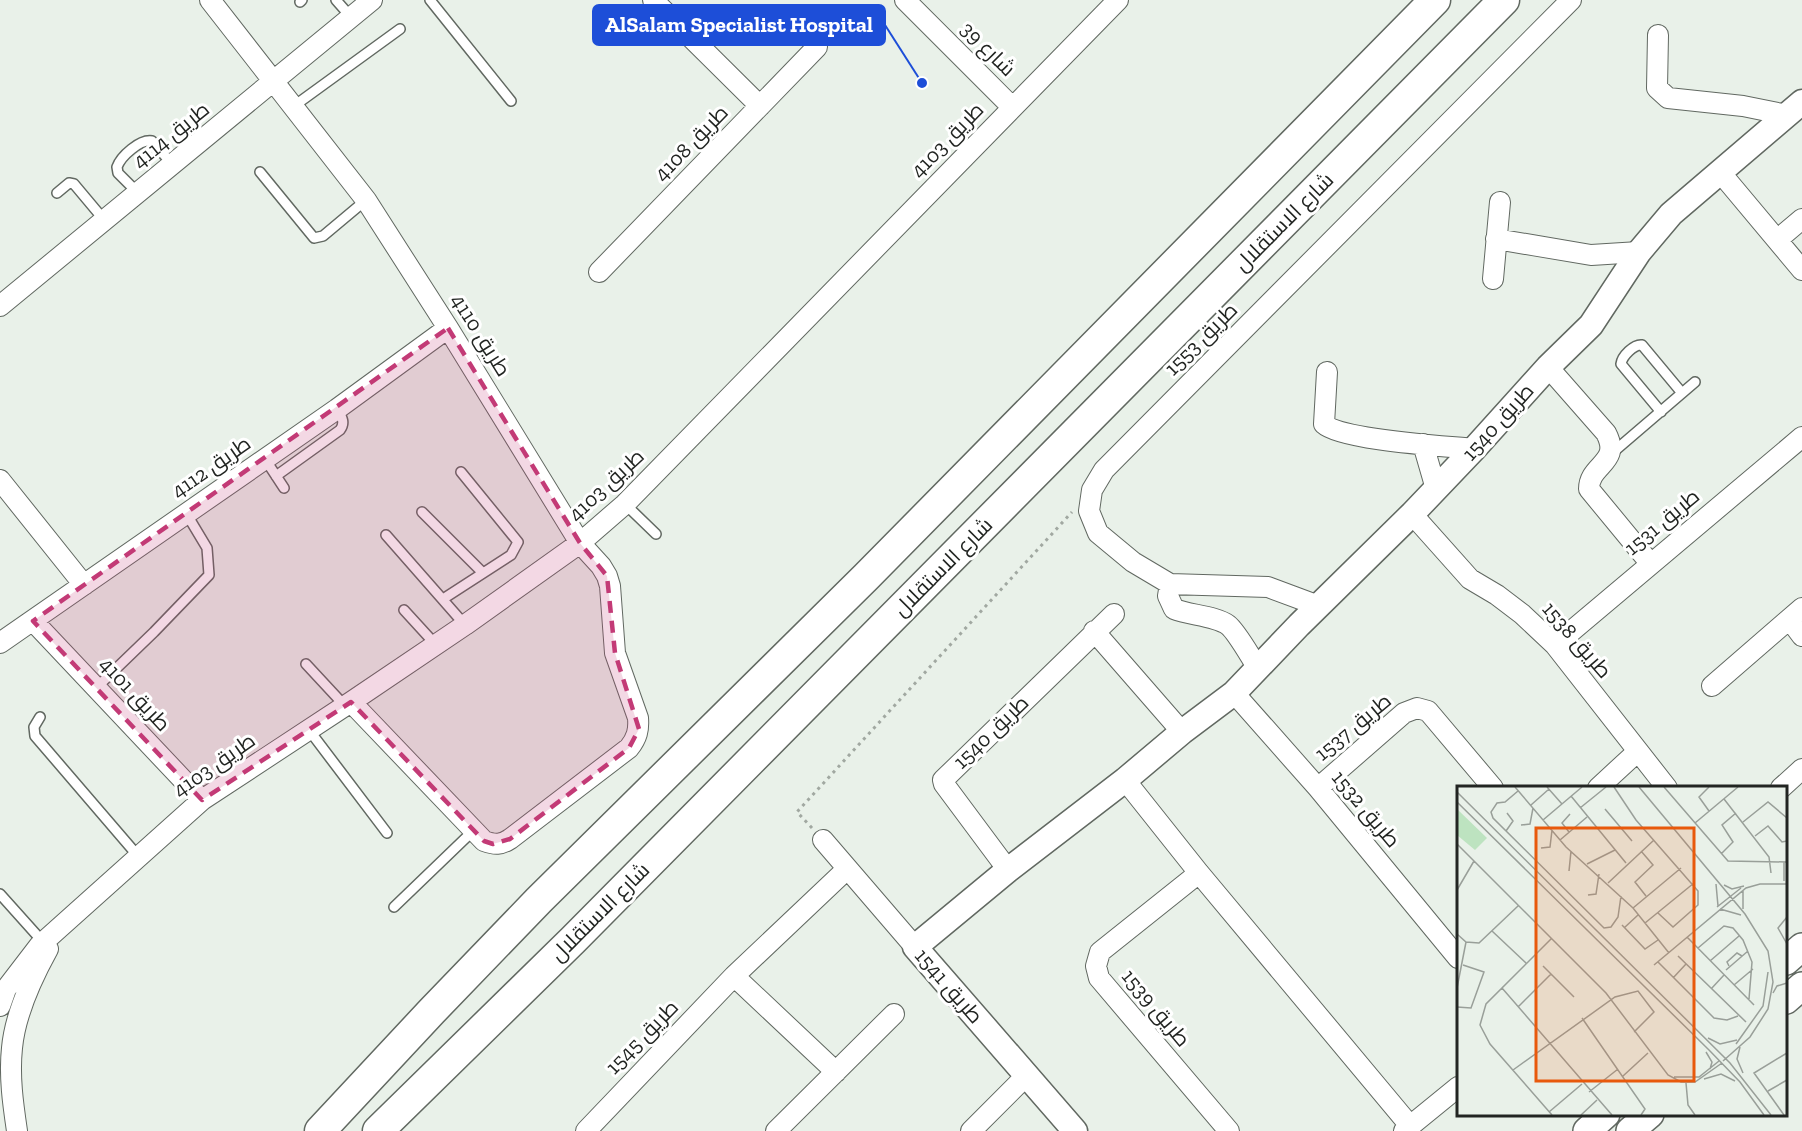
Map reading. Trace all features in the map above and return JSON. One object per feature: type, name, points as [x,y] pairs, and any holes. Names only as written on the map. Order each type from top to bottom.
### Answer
[{"type":"main road","points":[[320,1131],[539,900],[824,619],[1435,0]]},
{"type":"main road","name":"شارع الاستقلال","points":[[378,1131],[623,889],[1504,0]]},
{"type":"main road","points":[[1787,959],[1802,947]]},
{"type":"main road","points":[[1787,998],[1802,986]]},
{"type":"main road","points":[[1587,1131],[1604,1116]]},
{"type":"main road","points":[[1630,1131],[1648,1116]]},
{"type":"street","name":"طريق 4110","points":[[210,0],[366,200],[448,328],[580,543],[602,566],[607,576],[610,586],[615,653],[638,718],[639,729],[636,740],[629,748],[502,844],[484,841],[474,830]]},
{"type":"street","name":"طريق 4114","points":[[0,306],[372,0]]},
{"type":"street","points":[[653,0],[760,106]]},
{"type":"street","name":"شارع 39","points":[[905,0],[1012,107]]},
{"type":"street","name":"طريق 4103","points":[[0,1006],[6,989],[43,942],[202,800],[465,625],[580,543],[626,504],[1118,0]]},
{"type":"street","name":"طريق 1553","points":[[1092,490],[1104,470],[1571,0]]},
{"type":"street","points":[[1658,35],[1657,88],[1668,98],[1743,106],[1795,108]]},
{"type":"street","name":"طريق 4108","points":[[599,272],[817,47]]},
{"type":"street","points":[[1743,106],[1762,136]]},
{"type":"street","name":"طريق 1540","points":[[915,947],[1008,870],[1234,693],[1295,629],[1412,514],[1548,367],[1591,325],[1639,252],[1671,214],[1795,108]]},
{"type":"street","points":[[1720,172],[1802,270]]},
{"type":"street","points":[[1493,279],[1500,202]]},
{"type":"street","points":[[1778,240],[1802,219]]},
{"type":"street","points":[[1496,239],[1591,255],[1639,252]]},
{"type":"street","points":[[1591,255],[1621,279]]},
{"type":"street","name":"طريق 4112","points":[[0,643],[337,409],[448,328]]},
{"type":"street","points":[[1548,367],[1606,433],[1611,447],[1610,455],[1590,480],[1589,489],[1650,562]]},
{"type":"street","points":[[1327,372],[1324,424],[1327,427],[1383,440],[1474,449]]},
{"type":"street","name":"طريق 1531","points":[[1555,645],[1650,562],[1800,442]]},
{"type":"street","points":[[1423,444],[1436,489]]},
{"type":"street","points":[[0,480],[84,585]]},
{"type":"street","points":[[1092,490],[1089,512],[1098,533],[1133,562],[1170,584],[1268,587],[1319,606]]},
{"type":"street","name":"طريق 1538","points":[[1412,514],[1470,579],[1497,595],[1522,614],[1555,645],[1665,786]]},
{"type":"street","points":[[1170,584],[1168,596],[1174,609],[1217,620],[1229,626],[1258,668]]},
{"type":"street","points":[[1280,593],[1295,629]]},
{"type":"street","name":"طريق 1540","points":[[1008,870],[943,780],[1113,614]]},
{"type":"street","points":[[1712,686],[1796,614],[1802,636]]},
{"type":"street","name":"طريق 4101","points":[[33,621],[202,800]]},
{"type":"street","points":[[1094,631],[1182,732]]},
{"type":"street","name":"طريق 1532","points":[[1234,693],[1318,788],[1457,957]]},
{"type":"street","points":[[348,704],[474,830]]},
{"type":"street","name":"طريق 1537","points":[[1318,788],[1404,713],[1417,708],[1428,711],[1492,786]]},
{"type":"street","points":[[1600,786],[1637,752]]},
{"type":"street","points":[[1783,786],[1802,769]]},
{"type":"street","points":[[1125,780],[1408,1129],[1457,1088]]},
{"type":"street","name":"طريق 1541","points":[[823,840],[1075,1131]]},
{"type":"street","name":"طريق 1545","points":[[586,1131],[734,976],[847,869]]},
{"type":"street","name":"طريق 1539","points":[[1199,873],[1100,952],[1096,966],[1099,978],[1229,1131]]},
{"type":"street","name":"طريق 4103","points":[[17,1131],[6,1053],[30,984],[60,925]]},
{"type":"street","points":[[734,976],[836,1072]]},
{"type":"street","points":[[777,1131],[894,1014]]},
{"type":"street","points":[[971,1131],[1026,1076]]},
{"type":"street","points":[[0,1089],[17,1131]]},
{"type":"lane","points":[[336,0],[351,17]]},
{"type":"lane","points":[[430,0],[511,101]]},
{"type":"lane","points":[[294,106],[400,29]]},
{"type":"lane","points":[[138,193],[118,172],[117,167],[119,161],[142,142],[152,141],[173,165]]},
{"type":"lane","points":[[260,172],[314,238],[323,236],[366,200]]},
{"type":"lane","points":[[57,194],[69,183],[74,184],[105,220]]},
{"type":"lane","points":[[1661,412],[1621,364],[1622,358],[1636,346],[1642,345],[1682,393]]},
{"type":"lane","points":[[1610,455],[1695,382]]},
{"type":"lane","points":[[276,476],[340,430],[343,420],[337,409]]},
{"type":"lane","points":[[265,459],[284,488]]},
{"type":"lane","points":[[443,599],[511,555],[518,542],[461,472]]},
{"type":"lane","points":[[626,504],[656,534]]},
{"type":"lane","points":[[422,512],[483,573]]},
{"type":"lane","points":[[96,688],[209,574],[207,548],[186,513]]},
{"type":"lane","points":[[386,535],[465,625]]},
{"type":"lane","points":[[404,610],[436,645]]},
{"type":"lane","points":[[306,664],[348,704]]},
{"type":"lane","points":[[40,717],[34,727],[35,736],[138,856]]},
{"type":"lane","points":[[309,730],[387,833]]},
{"type":"lane","points":[[394,907],[474,830]]},
{"type":"lane","points":[[0,894],[43,942]]},
{"type":"path","points":[[823,840],[797,812],[1092,490]]},
{"type":"highlighted area","points":[[448,328],[580,543],[607,576],[615,653],[639,729],[629,748],[510,839],[493,844],[484,841],[351,702],[202,800],[33,621]]},
{"type":"place","name":"AlSalam Specialist Hospital","points":[[922,83]]}]
